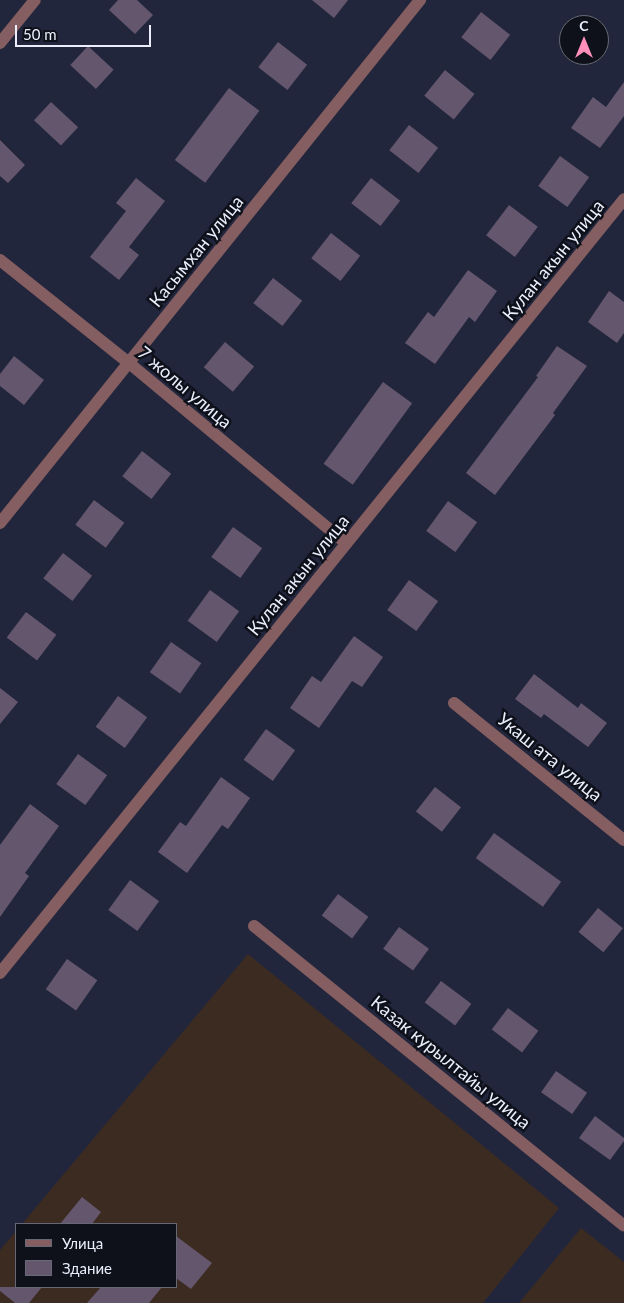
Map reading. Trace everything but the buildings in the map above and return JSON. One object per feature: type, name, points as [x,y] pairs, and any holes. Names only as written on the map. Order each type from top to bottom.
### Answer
[{"type":"street","points":[[0,43],[34,0]]},
{"type":"street","name":"Касымхан улица","points":[[0,523],[420,0]]},
{"type":"street","name":"Кулан акын улица","points":[[0,973],[624,199]]},
{"type":"street","name":"7 жолы улица","points":[[0,260],[129,363],[346,543]]},
{"type":"street","name":"Укаш ата улица","points":[[454,702],[624,840]]},
{"type":"street","name":"Казак курылтайы улица","points":[[254,926],[624,1226]]},
{"type":"shaded area","points":[[248,954],[559,1208],[483,1303],[0,1303],[0,1250],[15,1232],[15,1288],[178,1288],[178,1223],[23,1223]]},
{"type":"shaded area","points":[[581,1228],[624,1262],[624,1303],[519,1303]]}]
